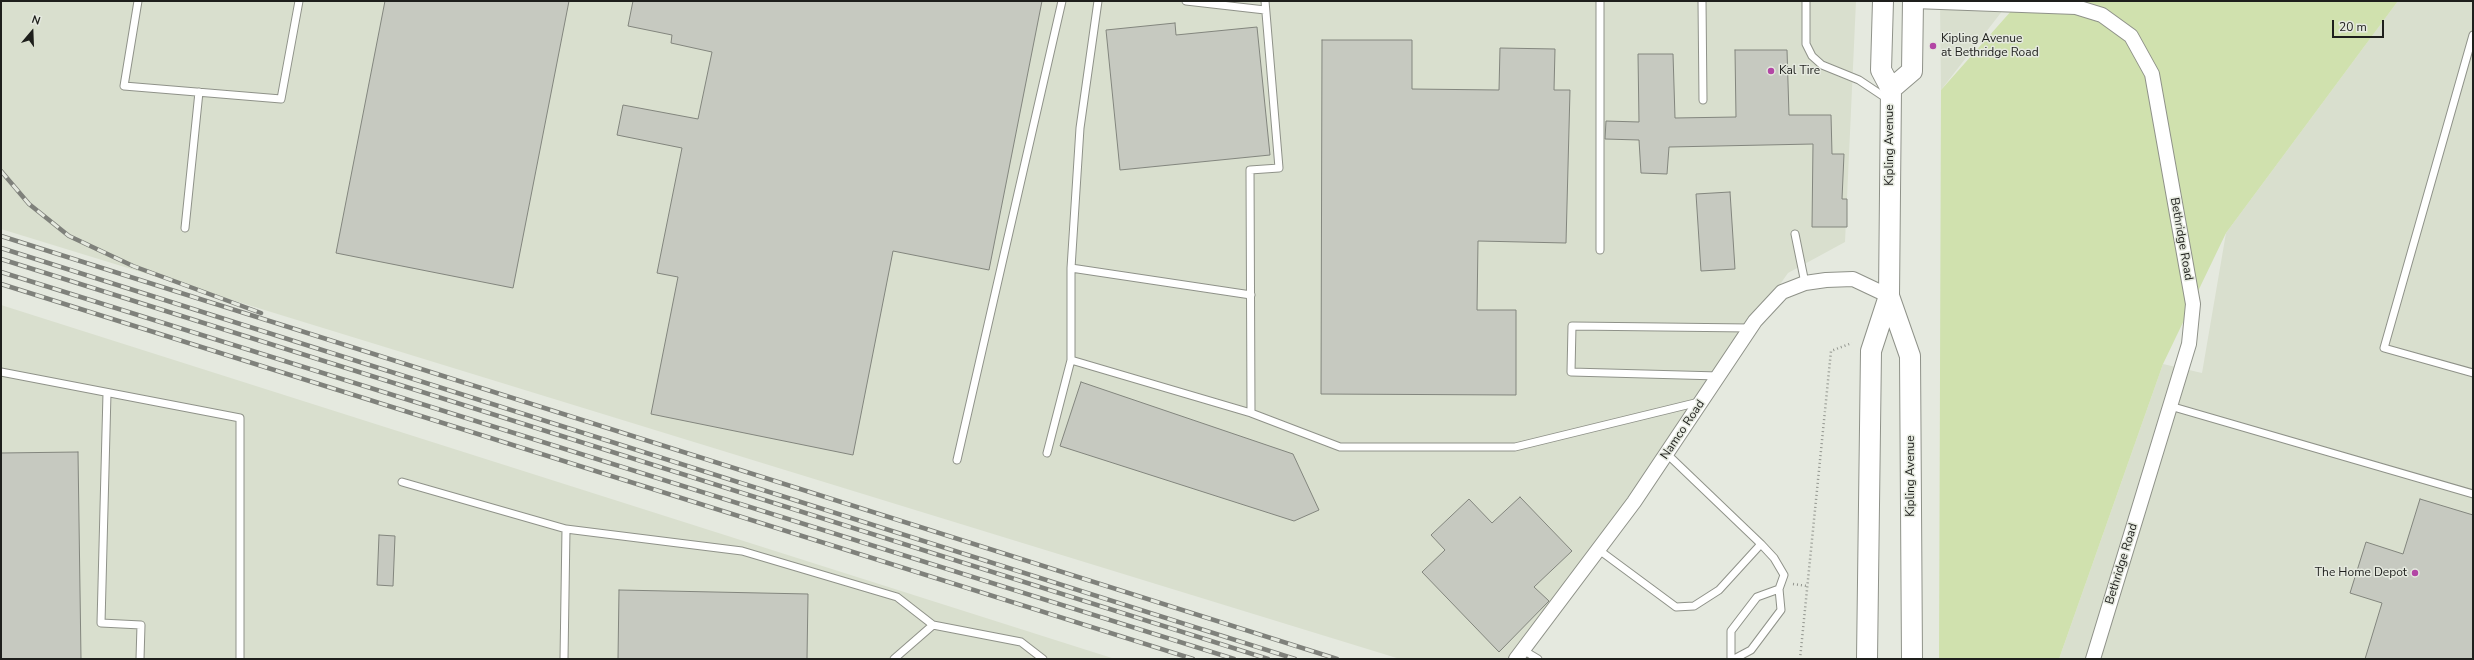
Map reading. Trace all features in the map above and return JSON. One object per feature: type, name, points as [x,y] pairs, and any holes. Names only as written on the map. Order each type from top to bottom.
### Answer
[{"type":"main road","name":"Kipling Avenue","points":[[1867,659],[1871,351],[1889,296],[1891,95],[1880,70],[1883,1]]},
{"type":"main road","name":"Kipling Avenue","points":[[1891,95],[1912,71],[1914,1]]},
{"type":"main road","name":"Kipling Avenue","points":[[1889,296],[1910,356],[1912,659]]},
{"type":"street","name":"Bethridge Road","points":[[1914,1],[2015,3],[2076,7],[2102,15],[2131,36],[2152,74],[2193,304],[2189,344],[2093,659]]},
{"type":"street","name":"Namco Road","points":[[1520,654],[1599,550],[1667,454],[1720,376],[1750,328],[1782,292],[1805,283],[1826,280],[1854,279],[1889,296]]},
{"type":"lane","points":[[138,1],[124,86],[281,99],[299,1]]},
{"type":"lane","points":[[957,460],[1062,1]]},
{"type":"lane","points":[[1047,453],[1071,360],[1071,268],[1080,128],[1098,1]]},
{"type":"lane","points":[[1186,1],[1265,10]]},
{"type":"lane","points":[[1251,413],[1250,170],[1279,168],[1265,1]]},
{"type":"lane","points":[[1600,1],[1600,250]]},
{"type":"lane","points":[[1702,1],[1703,100]]},
{"type":"lane","points":[[1806,1],[1806,44],[1812,56],[1822,65],[1891,95]]},
{"type":"lane","points":[[2473,35],[2384,348],[2473,373]]},
{"type":"lane","points":[[185,228],[199,92]]},
{"type":"lane","points":[[1795,234],[1805,283]]},
{"type":"lane","points":[[1071,268],[1251,295]]},
{"type":"lane","points":[[1720,376],[1571,372],[1572,326],[1750,328]]},
{"type":"lane","points":[[1071,360],[1251,413],[1340,448],[1515,447],[1654,414],[1703,400]]},
{"type":"lane","points":[[1,372],[240,418],[240,659]]},
{"type":"lane","points":[[107,393],[101,623],[141,625],[140,659]]},
{"type":"lane","points":[[2170,406],[2473,494]]},
{"type":"lane","points":[[1667,454],[1761,544],[1774,558],[1784,575],[1779,589],[1781,610],[1751,650],[1732,659],[1731,631],[1757,597],[1779,589]]},
{"type":"lane","points":[[402,482],[566,529],[742,551],[897,597],[933,625],[1021,642],[1043,659]]},
{"type":"lane","points":[[564,659],[566,529]]},
{"type":"lane","points":[[1599,550],[1676,607],[1694,606],[1719,590],[1761,544]]},
{"type":"lane","points":[[894,659],[933,625]]},
{"type":"lane","points":[[1520,654],[1538,659]]},
{"type":"path","points":[[1800,659],[1831,351],[1852,343]]},
{"type":"shaded area","points":[[1,1],[1856,1],[1845,242],[1788,273],[1515,659],[1400,659],[1,229]]},
{"type":"shaded area","points":[[1940,1],[2010,1],[1941,90]]},
{"type":"shaded area","points":[[2398,1],[2473,1],[2473,659],[2059,659],[2163,364],[2202,373],[2226,233]]},
{"type":"shaded area","points":[[1,305],[1115,659],[1,659]]},
{"type":"green space","points":[[2020,1],[2398,1],[2226,233],[2163,364],[2059,659],[1939,659],[1941,90]]},
{"type":"building","points":[[385,1],[569,1],[513,288],[336,253]]},
{"type":"building","points":[[633,1],[1042,1],[989,270],[893,251],[853,455],[651,414],[678,277],[657,273],[682,148],[617,135],[623,105],[698,119],[712,52],[671,43],[672,35],[628,26]]},
{"type":"building","points":[[1175,23],[1176,35],[1257,27],[1270,155],[1120,170],[1106,30]]},
{"type":"building","points":[[1322,40],[1412,40],[1412,89],[1499,90],[1500,48],[1555,49],[1554,90],[1570,90],[1566,243],[1478,241],[1477,310],[1516,310],[1516,395],[1321,394]]},
{"type":"building","points":[[1735,50],[1787,50],[1789,115],[1831,115],[1832,154],[1844,154],[1842,199],[1847,199],[1847,227],[1812,227],[1813,144],[1669,147],[1667,174],[1641,173],[1639,140],[1605,139],[1606,121],[1639,122],[1638,54],[1673,54],[1675,118],[1736,117]]},
{"type":"building","points":[[1730,192],[1735,269],[1701,271],[1696,194]]},
{"type":"building","points":[[1081,382],[1293,454],[1319,510],[1294,521],[1060,446]]},
{"type":"building","points":[[78,452],[81,659],[1,659],[1,453]]},
{"type":"building","points":[[1520,497],[1572,551],[1534,587],[1549,601],[1499,652],[1422,572],[1445,550],[1431,535],[1469,499],[1492,523]]},
{"type":"building","name":"The Home Depot","points":[[2420,499],[2473,515],[2473,659],[2365,659],[2382,603],[2350,593],[2366,542],[2403,554]]},
{"type":"building","points":[[379,535],[395,536],[393,586],[377,585]]},
{"type":"building","points":[[619,590],[808,594],[807,659],[618,659]]},
{"type":"railway","points":[[1,171],[29,204],[69,236],[133,266],[261,313]]},
{"type":"railway","points":[[1,236],[1337,659]]},
{"type":"railway","points":[[1,248],[1295,659]]},
{"type":"railway","points":[[1,259],[1268,659]]},
{"type":"railway","points":[[1,272],[1234,659]]},
{"type":"railway","points":[[1,284],[1193,659]]},
{"type":"place","name":"Kipling Avenue at Bethridge Road","points":[[1933,46]]},
{"type":"place","name":"Kal Tire","points":[[1771,71]]},
{"type":"place","name":"The Home Depot","points":[[2415,573]]}]
